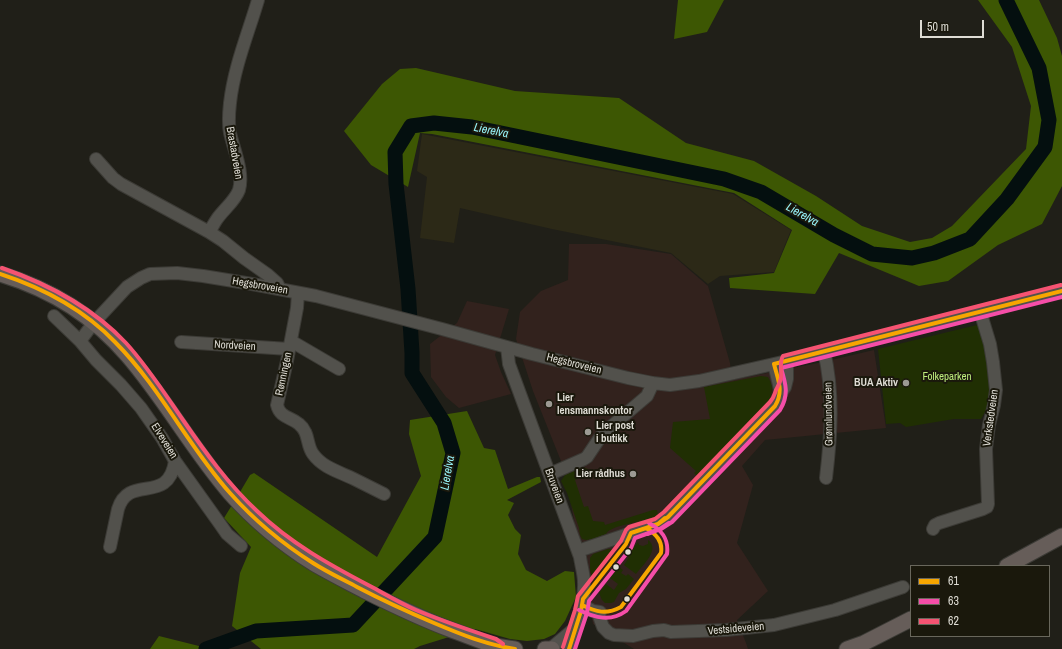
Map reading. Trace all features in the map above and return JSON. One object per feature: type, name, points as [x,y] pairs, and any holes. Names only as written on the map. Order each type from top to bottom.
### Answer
[{"type":"main road","points":[[0,274],[30,284],[58,298],[98,326],[138,367],[214,473],[239,502],[254,518],[295,551],[345,581],[402,610],[496,647],[515,649]]},
{"type":"main road","points":[[1009,565],[1062,536]]},
{"type":"main road","points":[[847,649],[910,619]]},
{"type":"main road","points":[[545,649],[551,649]]},
{"type":"street","name":"Brastadveien","points":[[209,232],[216,220],[232,202],[239,190],[240,172],[230,132],[230,103],[236,70],[258,0]]},
{"type":"street","points":[[96,160],[113,178],[121,184],[223,241],[268,275],[277,283],[280,289]]},
{"type":"street","name":"Hegsbroveien","points":[[100,316],[127,287],[135,281],[150,274],[171,273],[196,275],[280,289],[339,302],[624,377],[670,385],[699,381],[787,361],[1062,291]]},
{"type":"street","name":"Rønningen","points":[[298,293],[297,308],[277,405],[278,410],[303,427],[307,435],[310,450],[318,460],[333,470],[353,478],[384,494]]},
{"type":"street","name":"Verkstedveien","points":[[933,529],[935,525],[939,523],[987,507],[986,449],[996,390],[990,344],[980,311]]},
{"type":"street","name":"Elveveien","points":[[54,316],[80,341],[141,408],[162,438],[175,461],[227,534],[241,546]]},
{"type":"street","points":[[80,341],[89,329]]},
{"type":"street","name":"Nordveien","points":[[181,342],[290,345]]},
{"type":"street","points":[[290,345],[339,369]]},
{"type":"street","name":"Bruveien","points":[[507,347],[508,364],[578,551],[582,570],[584,583],[582,605],[569,649]]},
{"type":"street","name":"Grønnlundveien","points":[[824,351],[829,385],[831,421],[826,478]]},
{"type":"street","points":[[578,551],[658,524],[668,517],[775,406],[785,387],[787,378],[787,361]]},
{"type":"street","points":[[774,364],[781,393]]},
{"type":"street","points":[[550,474],[587,457],[607,430],[647,396],[653,383]]},
{"type":"street","points":[[110,546],[118,509],[124,497],[131,492],[140,489],[156,488],[163,484],[171,475],[175,461]]},
{"type":"street","name":"Vestsideveien","points":[[582,605],[593,611],[600,612],[599,616],[603,627],[608,633],[614,635],[634,636],[653,631],[710,631],[774,625],[835,610],[903,587]]},
{"type":"street","points":[[551,649],[575,628]]},
{"type":"shaded area","points":[[422,134],[733,194],[791,230],[774,272],[720,276],[708,284],[671,253],[552,229],[460,208],[454,243],[420,238],[427,177],[417,171]]},
{"type":"shaded area","points":[[569,244],[606,244],[671,254],[708,286],[730,363],[732,380],[874,350],[886,428],[765,440],[742,466],[753,485],[737,543],[768,591],[737,620],[748,649],[634,649],[593,624],[565,471],[533,391],[516,339],[520,312],[541,291],[568,280]]},
{"type":"shaded area","points":[[467,301],[509,309],[495,355],[511,394],[459,408],[446,397],[431,377],[430,344],[457,323]]},
{"type":"green space","points":[[678,0],[724,0],[707,32],[674,39]]},
{"type":"green space","points":[[978,0],[1039,0],[1057,38],[1062,56],[1062,186],[1042,224],[998,245],[948,281],[919,286],[839,253],[815,294],[730,288],[729,278],[774,273],[792,230],[734,193],[432,134],[420,133],[408,187],[371,165],[344,131],[382,84],[400,69],[416,68],[515,91],[619,98],[686,143],[754,161],[816,196],[862,226],[910,242],[932,238],[952,226],[1026,149],[1031,106],[1012,47]]},
{"type":"green space","name":"Folkeparken","points":[[981,324],[991,378],[990,403],[981,419],[954,419],[906,427],[900,423],[886,424],[878,349]]},
{"type":"green space","points":[[761,376],[768,377],[772,389],[766,406],[697,476],[694,473],[696,471],[670,448],[673,422],[710,419],[704,387]]},
{"type":"green space","points":[[467,411],[484,448],[495,450],[508,489],[540,477],[541,482],[507,500],[514,503],[508,515],[515,529],[521,535],[518,554],[526,570],[547,581],[565,571],[574,572],[576,597],[565,621],[555,634],[544,639],[527,641],[510,639],[475,629],[414,649],[261,649],[232,626],[240,573],[251,547],[224,518],[250,475],[254,473],[377,557],[421,476],[409,434],[410,420]]},
{"type":"green space","points":[[582,467],[588,469],[592,475],[575,480],[584,507],[588,506],[593,521],[604,522],[605,525],[653,510],[657,510],[658,515],[646,520],[622,525],[593,539],[582,539],[567,493],[561,481],[565,475]]},
{"type":"green space","points":[[648,540],[652,548],[651,553],[636,574],[624,565],[629,557],[627,556],[638,542],[639,545],[643,546],[648,544]]},
{"type":"green space","points":[[608,549],[615,552],[593,581],[590,570],[590,558],[593,554]]},
{"type":"green space","points":[[619,567],[623,570],[621,573],[626,576],[628,574],[634,579],[626,589],[619,593],[614,602],[605,603],[599,593],[606,584],[614,590],[618,584],[610,578]]},
{"type":"green space","points":[[159,636],[207,648],[150,649]]},
{"type":"waterway","name":"Lierelva","points":[[206,649],[256,631],[353,625],[435,537],[453,453],[444,423],[412,373],[408,289],[396,184],[395,152],[411,126],[434,123],[472,127],[724,179],[761,192],[834,235],[872,254],[912,258],[934,253],[970,239],[1007,199],[1045,147],[1049,120],[1039,68],[1006,0]]},
{"type":"transit line","name":"62","points":[[2,268],[52,289],[99,318],[113,330],[126,343],[156,380],[200,444],[227,479],[246,501],[283,533],[311,553],[404,604],[436,618],[496,639],[503,644]]},
{"type":"transit line","name":"61","points":[[0,274],[32,286],[62,301],[90,319],[103,330],[131,359],[146,378],[201,456],[230,493],[259,522],[291,548],[329,572],[366,592],[405,610],[474,639],[515,649]]},
{"type":"transit line","name":"62","points":[[563,647],[578,596],[621,541],[626,530],[629,527],[655,519],[664,512],[771,401],[781,380],[781,361],[783,356],[1061,285]]},
{"type":"transit line","name":"61","points":[[646,528],[658,524],[668,517],[775,406],[778,401],[780,390],[774,364],[1062,291]]},
{"type":"transit line","name":"63","points":[[648,534],[661,529],[672,522],[780,410],[786,394],[781,368],[1062,297]]},
{"type":"transit line","name":"61","points":[[569,649],[581,611],[583,599],[626,544],[631,533],[658,524],[665,518]]},
{"type":"transit line","name":"63","points":[[579,610],[603,618],[615,617],[626,611],[667,554],[666,539],[658,529],[649,523]]},
{"type":"transit line","name":"63","points":[[575,649],[587,613],[589,601],[631,548],[635,538],[660,529],[669,523]]},
{"type":"transit line","name":"61","points":[[582,605],[601,612],[611,611],[621,607],[661,553],[660,541],[646,528]]},
{"type":"place","name":"BUA Aktiv","points":[[906,383]]},
{"type":"place","name":"Lier lensmannskontor","points":[[549,404]]},
{"type":"place","name":"Lier post i butikk","points":[[588,432]]},
{"type":"place","name":"Lier rådhus","points":[[633,474]]}]
